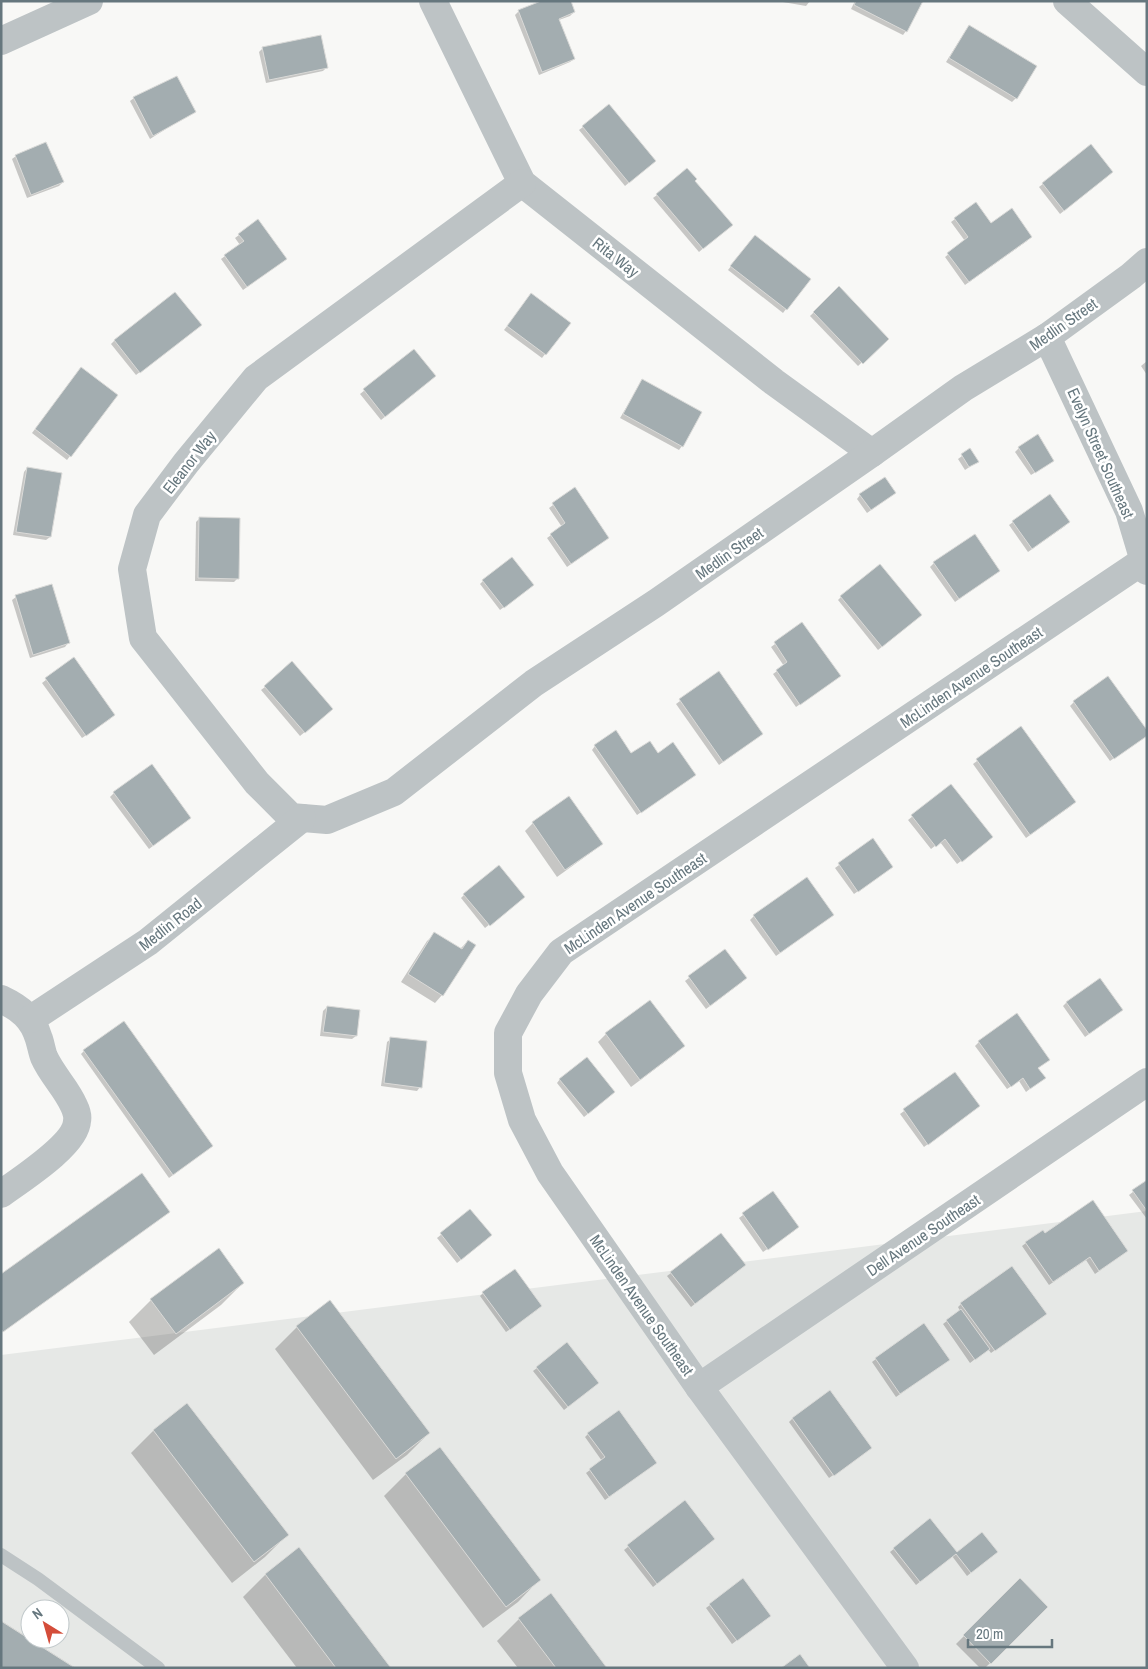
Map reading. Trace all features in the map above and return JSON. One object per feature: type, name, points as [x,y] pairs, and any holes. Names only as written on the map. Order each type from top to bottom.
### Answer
[{"type":"street","points":[[1,41],[89,1]]},
{"type":"street","name":"Rita Way","points":[[433,1],[522,183],[774,382],[872,453]]},
{"type":"street","points":[[1067,1],[1147,72]]},
{"type":"street","name":"Eleanor Way","points":[[302,818],[291,817],[257,783],[143,638],[132,569],[147,515],[186,462],[256,378],[522,183]]},
{"type":"street","name":"Medlin Street","points":[[302,818],[327,820],[394,792],[534,683],[656,603],[963,388],[1047,338],[1147,262]]},
{"type":"street","name":"Evelyn Street Southeast","points":[[1047,338],[1138,506],[1145,566]]},
{"type":"street","name":"McLinden Avenue Southeast","points":[[905,1668],[699,1387],[550,1173],[522,1120],[508,1073],[508,1033],[529,994],[561,952],[1145,566]]},
{"type":"street","name":"Medlin Road","points":[[31,1019],[148,942],[302,818]]},
{"type":"street","points":[[1,999],[16,1006],[31,1019],[44,1057],[68,1094],[75,1108],[78,1121],[69,1140],[54,1155],[1,1194]]},
{"type":"street","name":"Dell Avenue Southeast","points":[[699,1387],[1147,1082]]},
{"type":"lane","points":[[1,1555],[38,1579],[158,1668]]},
{"type":"shaded area","points":[[1147,1211],[1147,1668],[1,1668],[1,1355]]},
{"type":"building","points":[[541,1],[571,1],[575,12],[559,19],[575,59],[542,72],[518,10]]},
{"type":"building","points":[[856,1],[923,1],[907,32],[854,5]]},
{"type":"building","points":[[969,25],[1037,66],[1017,99],[949,58]]},
{"type":"building","points":[[321,35],[328,68],[269,80],[262,47]]},
{"type":"building","points":[[177,76],[196,112],[153,136],[133,97]]},
{"type":"building","points":[[609,104],[656,161],[629,183],[582,126]]},
{"type":"building","points":[[46,142],[64,182],[31,195],[15,155]]},
{"type":"building","points":[[1091,144],[1113,172],[1064,211],[1042,183]]},
{"type":"building","points":[[687,168],[697,179],[695,181],[733,225],[703,249],[656,194]]},
{"type":"building","points":[[976,202],[991,223],[1012,208],[1032,237],[969,282],[947,253],[968,237],[954,218]]},
{"type":"building","points":[[258,219],[287,259],[247,287],[224,255],[244,241],[238,234]]},
{"type":"building","points":[[755,235],[811,279],[787,310],[730,266]]},
{"type":"building","points":[[839,286],[889,339],[863,364],[813,312]]},
{"type":"building","points":[[175,292],[202,325],[140,373],[114,340]]},
{"type":"building","points":[[531,293],[571,323],[546,355],[507,326]]},
{"type":"building","points":[[414,349],[436,376],[385,417],[363,389]]},
{"type":"building","points":[[81,367],[118,395],[71,457],[35,429]]},
{"type":"building","points":[[642,379],[702,412],[683,447],[623,414]]},
{"type":"building","points":[[1038,434],[1054,461],[1035,473],[1018,447]]},
{"type":"building","points":[[970,448],[979,462],[969,467],[961,454]]},
{"type":"building","points":[[27,467],[62,473],[51,537],[16,532]]},
{"type":"building","points":[[885,477],[896,493],[871,510],[859,494]]},
{"type":"building","points":[[575,487],[609,538],[571,564],[550,534],[565,523],[552,503]]},
{"type":"building","points":[[1050,494],[1070,522],[1032,549],[1012,521]]},
{"type":"building","points":[[199,517],[240,518],[239,579],[198,578]]},
{"type":"building","points":[[975,534],[1000,571],[959,599],[933,562]]},
{"type":"building","points":[[512,557],[534,585],[504,608],[482,580]]},
{"type":"building","points":[[880,564],[922,615],[882,647],[840,596]]},
{"type":"building","points":[[52,584],[70,643],[33,655],[15,595]]},
{"type":"building","points":[[802,622],[841,676],[800,705],[776,670],[787,662],[774,642]]},
{"type":"building","points":[[74,657],[115,715],[86,736],[45,678]]},
{"type":"building","points":[[292,661],[333,709],[305,733],[264,686]]},
{"type":"building","points":[[719,671],[763,734],[723,762],[679,699]]},
{"type":"building","points":[[1108,676],[1147,730],[1147,736],[1114,759],[1073,701]]},
{"type":"building","points":[[1021,726],[1076,802],[1030,835],[976,759]]},
{"type":"building","points":[[616,730],[631,753],[650,741],[658,753],[673,742],[696,775],[641,813],[594,745]]},
{"type":"building","points":[[152,764],[191,818],[153,846],[113,792]]},
{"type":"building","points":[[951,784],[993,837],[962,862],[945,839],[936,847],[911,815]]},
{"type":"building","points":[[569,796],[603,844],[565,870],[532,822]]},
{"type":"building","points":[[873,838],[893,867],[858,892],[838,863]]},
{"type":"building","points":[[499,865],[525,897],[490,926],[463,894]]},
{"type":"building","points":[[807,877],[834,915],[780,953],[753,915]]},
{"type":"building","points":[[434,932],[462,949],[468,940],[476,945],[443,996],[408,974]]},
{"type":"building","points":[[725,949],[747,978],[710,1006],[688,976]]},
{"type":"building","points":[[1100,978],[1123,1010],[1089,1034],[1066,1002]]},
{"type":"building","points":[[650,1000],[685,1046],[640,1080],[605,1033]]},
{"type":"building","points":[[327,1006],[360,1010],[357,1036],[323,1032]]},
{"type":"building","points":[[1017,1013],[1050,1060],[1038,1068],[1046,1078],[1030,1089],[1023,1078],[1011,1087],[978,1041]]},
{"type":"building","points":[[124,1021],[213,1146],[173,1175],[83,1050]]},
{"type":"building","points":[[390,1037],[427,1041],[422,1088],[384,1083]]},
{"type":"building","points":[[587,1057],[615,1092],[588,1114],[559,1079]]},
{"type":"building","points":[[955,1072],[980,1106],[928,1145],[903,1109]]},
{"type":"building","points":[[142,1173],[170,1212],[3,1332],[1,1329],[1,1274]]},
{"type":"building","points":[[1147,1180],[1147,1211],[1132,1190]]},
{"type":"building","points":[[773,1191],[799,1227],[768,1250],[742,1213]]},
{"type":"building","points":[[1093,1200],[1128,1251],[1099,1271],[1090,1257],[1053,1282],[1025,1242],[1043,1230],[1045,1233]]},
{"type":"building","points":[[470,1209],[492,1235],[461,1260],[440,1233]]},
{"type":"building","points":[[721,1233],[746,1265],[695,1304],[670,1272]]},
{"type":"building","points":[[219,1248],[244,1283],[176,1334],[150,1299]]},
{"type":"building","points":[[1012,1266],[1047,1314],[995,1351],[960,1303]]},
{"type":"building","points":[[515,1269],[542,1306],[510,1330],[482,1292]]},
{"type":"building","points":[[330,1300],[430,1433],[396,1459],[296,1326]]},
{"type":"building","points":[[961,1309],[990,1349],[975,1360],[946,1320]]},
{"type":"building","points":[[924,1323],[950,1360],[900,1394],[875,1358]]},
{"type":"building","points":[[567,1342],[599,1383],[568,1407],[536,1367]]},
{"type":"building","points":[[830,1390],[872,1448],[834,1476],[792,1418]]},
{"type":"building","points":[[187,1403],[289,1535],[254,1562],[153,1430]]},
{"type":"building","points":[[619,1410],[657,1463],[609,1497],[589,1469],[605,1457],[587,1433]]},
{"type":"building","points":[[440,1447],[541,1580],[506,1607],[405,1473]]},
{"type":"building","points":[[685,1500],[715,1539],[657,1584],[627,1545]]},
{"type":"building","points":[[930,1518],[957,1552],[982,1532],[998,1552],[971,1573],[956,1554],[920,1582],[893,1548]]},
{"type":"building","points":[[299,1547],[391,1668],[336,1668],[265,1574]]},
{"type":"building","points":[[743,1578],[771,1616],[737,1641],[709,1604]]},
{"type":"building","points":[[1020,1578],[1048,1607],[991,1664],[963,1635]]},
{"type":"building","points":[[551,1593],[607,1668],[556,1668],[518,1618]]},
{"type":"building","points":[[1,1621],[20,1633],[20,1649],[45,1649],[75,1668],[1,1668]]},
{"type":"building","points":[[1,1621],[20,1633],[20,1649],[45,1649],[75,1668],[1,1668]]},
{"type":"building","points":[[800,1654],[810,1668],[781,1668]]}]
